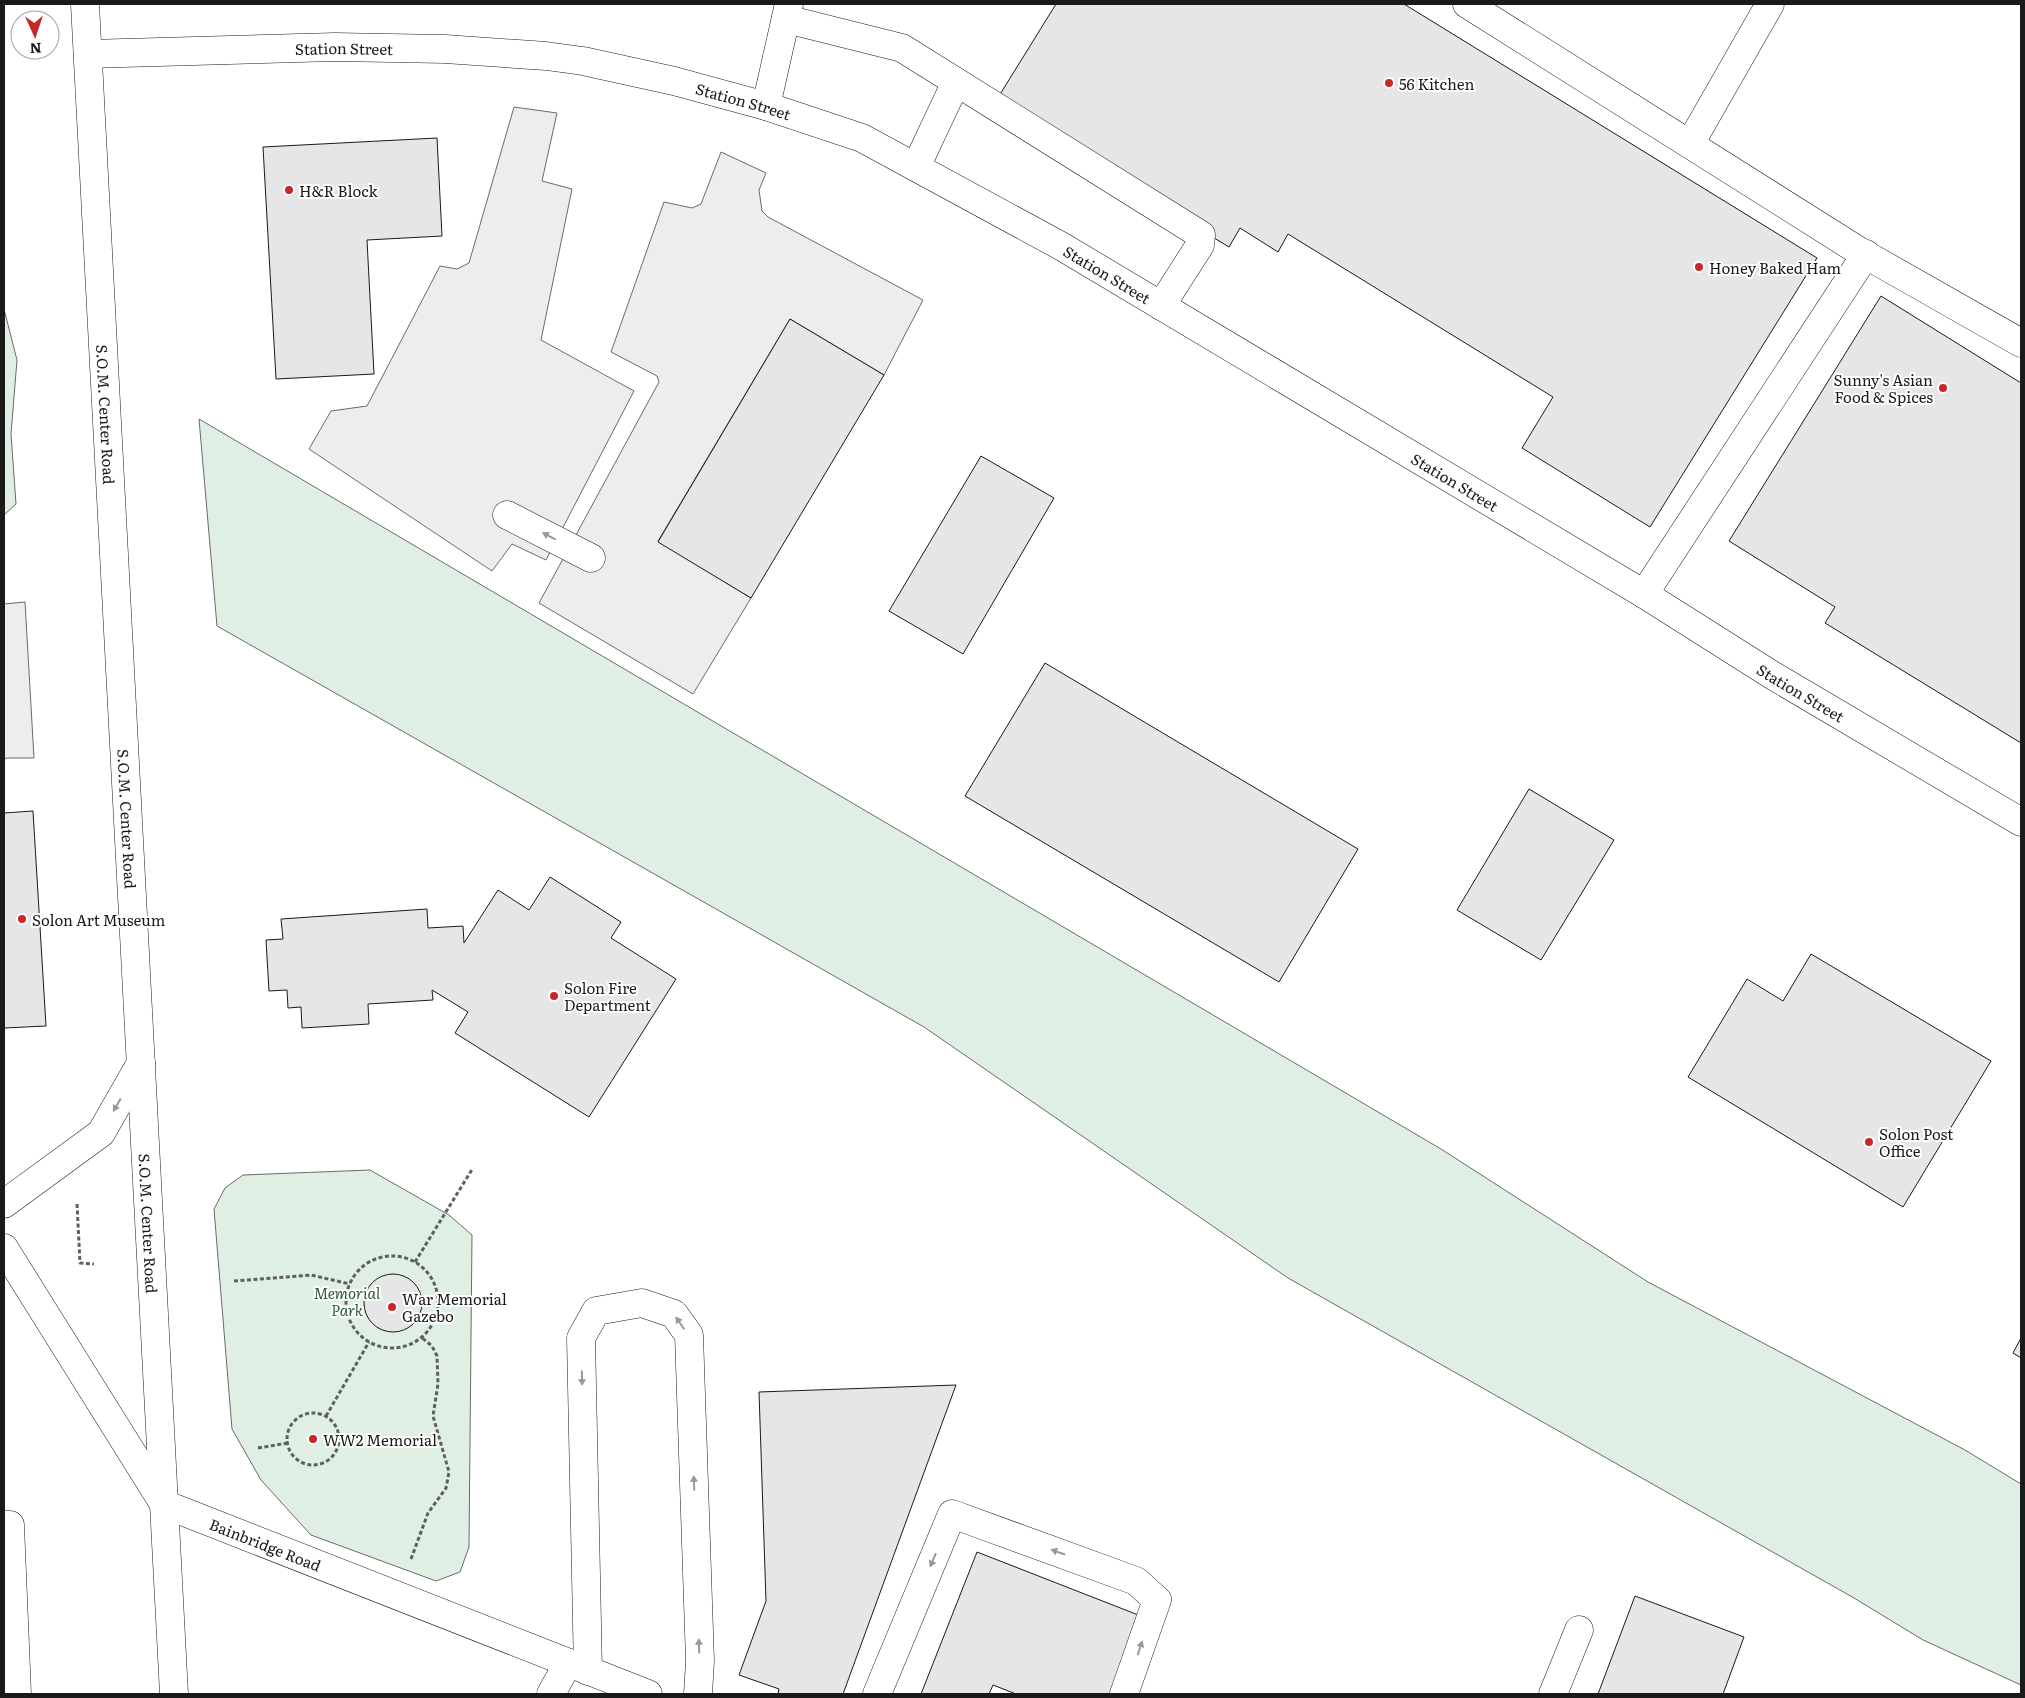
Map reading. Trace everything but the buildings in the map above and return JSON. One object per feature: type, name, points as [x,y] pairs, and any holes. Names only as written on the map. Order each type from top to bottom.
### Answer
[{"type":"street","name":"S.O.M. Center Road","points":[[85,4],[174,1694]]},
{"type":"street","points":[[1468,4],[1866,254],[2021,343]]},
{"type":"street","points":[[1690,144],[1770,4]]},
{"type":"street","points":[[766,106],[787,11],[902,48],[1201,235],[1200,244],[1162,306]]},
{"type":"street","name":"Station Street","points":[[88,54],[335,46],[445,49],[546,56],[583,61],[664,79],[766,106],[862,138],[1061,246],[1644,594],[1772,675],[2021,822]]},
{"type":"street","points":[[916,167],[956,82]]},
{"type":"street","points":[[1644,594],[1866,254]]},
{"type":"street","points":[[507,514],[591,558]]},
{"type":"street","points":[[4,1204],[101,1133],[141,1063]]},
{"type":"street","points":[[4,1248],[164,1504]]},
{"type":"street","points":[[551,1694],[578,1667],[581,1338],[596,1311],[642,1303],[674,1314],[689,1335],[700,1651],[698,1694]]},
{"type":"street","name":"Bainbridge Road","points":[[164,1504],[648,1694]]},
{"type":"street","points":[[877,1694],[952,1514],[1136,1581],[1157,1600],[1124,1694]]},
{"type":"street","points":[[4,1525],[10,1525],[16,1694]]},
{"type":"street","points":[[1553,1694],[1578,1630]]},
{"type":"path","points":[[415,1262],[473,1168]]},
{"type":"path","points":[[77,1204],[80,1263],[94,1264]]},
{"type":"path","points":[[393,1256],[408,1258],[421,1266],[431,1277],[437,1291],[438,1306],[434,1321],[426,1334],[414,1343],[400,1348],[384,1348],[369,1342],[358,1333],[349,1320],[346,1305],[350,1284],[354,1276],[365,1265],[378,1258],[393,1256]]},
{"type":"path","points":[[234,1281],[311,1275],[350,1284]]},
{"type":"path","points":[[411,1559],[428,1513],[446,1488],[449,1472],[433,1416],[438,1384],[438,1356],[432,1346],[421,1337]]},
{"type":"path","points":[[326,1416],[369,1342]]},
{"type":"path","points":[[310,1413],[326,1416],[333,1421],[340,1436],[337,1452],[331,1459],[316,1466],[307,1465],[299,1461],[292,1455],[288,1443],[289,1429],[294,1421],[310,1413]]},
{"type":"path","points":[[258,1448],[288,1443]]},
{"type":"green space","points":[[4,309],[17,360],[11,434],[16,504],[4,515]]},
{"type":"green space","points":[[199,419],[1441,1149],[1648,1282],[1965,1450],[2021,1484],[2021,1685],[1923,1640],[1854,1598],[1288,1278],[924,1027],[217,626]]},
{"type":"green space","name":"Memorial Park","points":[[370,1170],[449,1215],[472,1235],[469,1547],[460,1572],[436,1581],[311,1535],[261,1480],[232,1429],[214,1209],[225,1188],[243,1175]]},
{"type":"shaded area","points":[[514,107],[557,113],[542,181],[572,189],[541,340],[634,391],[546,560],[512,544],[492,571],[309,449],[331,411],[367,406],[440,266],[457,269],[469,263]]},
{"type":"shaded area","points":[[721,152],[766,173],[759,190],[762,211],[768,217],[923,300],[884,375],[790,319],[658,541],[751,598],[693,694],[539,603],[659,382],[657,376],[611,352],[664,202],[692,208],[701,204]]},
{"type":"shaded area","points":[[25,602],[34,758],[6,758],[4,760],[4,604]]},
{"type":"place","name":"56 Kitchen","points":[[1389,83]]},
{"type":"place","name":"H&R Block","points":[[289,190]]},
{"type":"place","name":"Honey Baked Ham","points":[[1699,267]]},
{"type":"place","name":"Sunny's Asian Food & Spices","points":[[1943,388]]},
{"type":"place","name":"Solon Art Museum","points":[[22,919]]},
{"type":"place","name":"Solon Fire Department","points":[[554,996]]},
{"type":"place","name":"Solon Post Office","points":[[1869,1142]]},
{"type":"place","name":"War Memorial Gazebo","points":[[392,1307]]},
{"type":"place","name":"WW2 Memorial","points":[[313,1439]]}]
